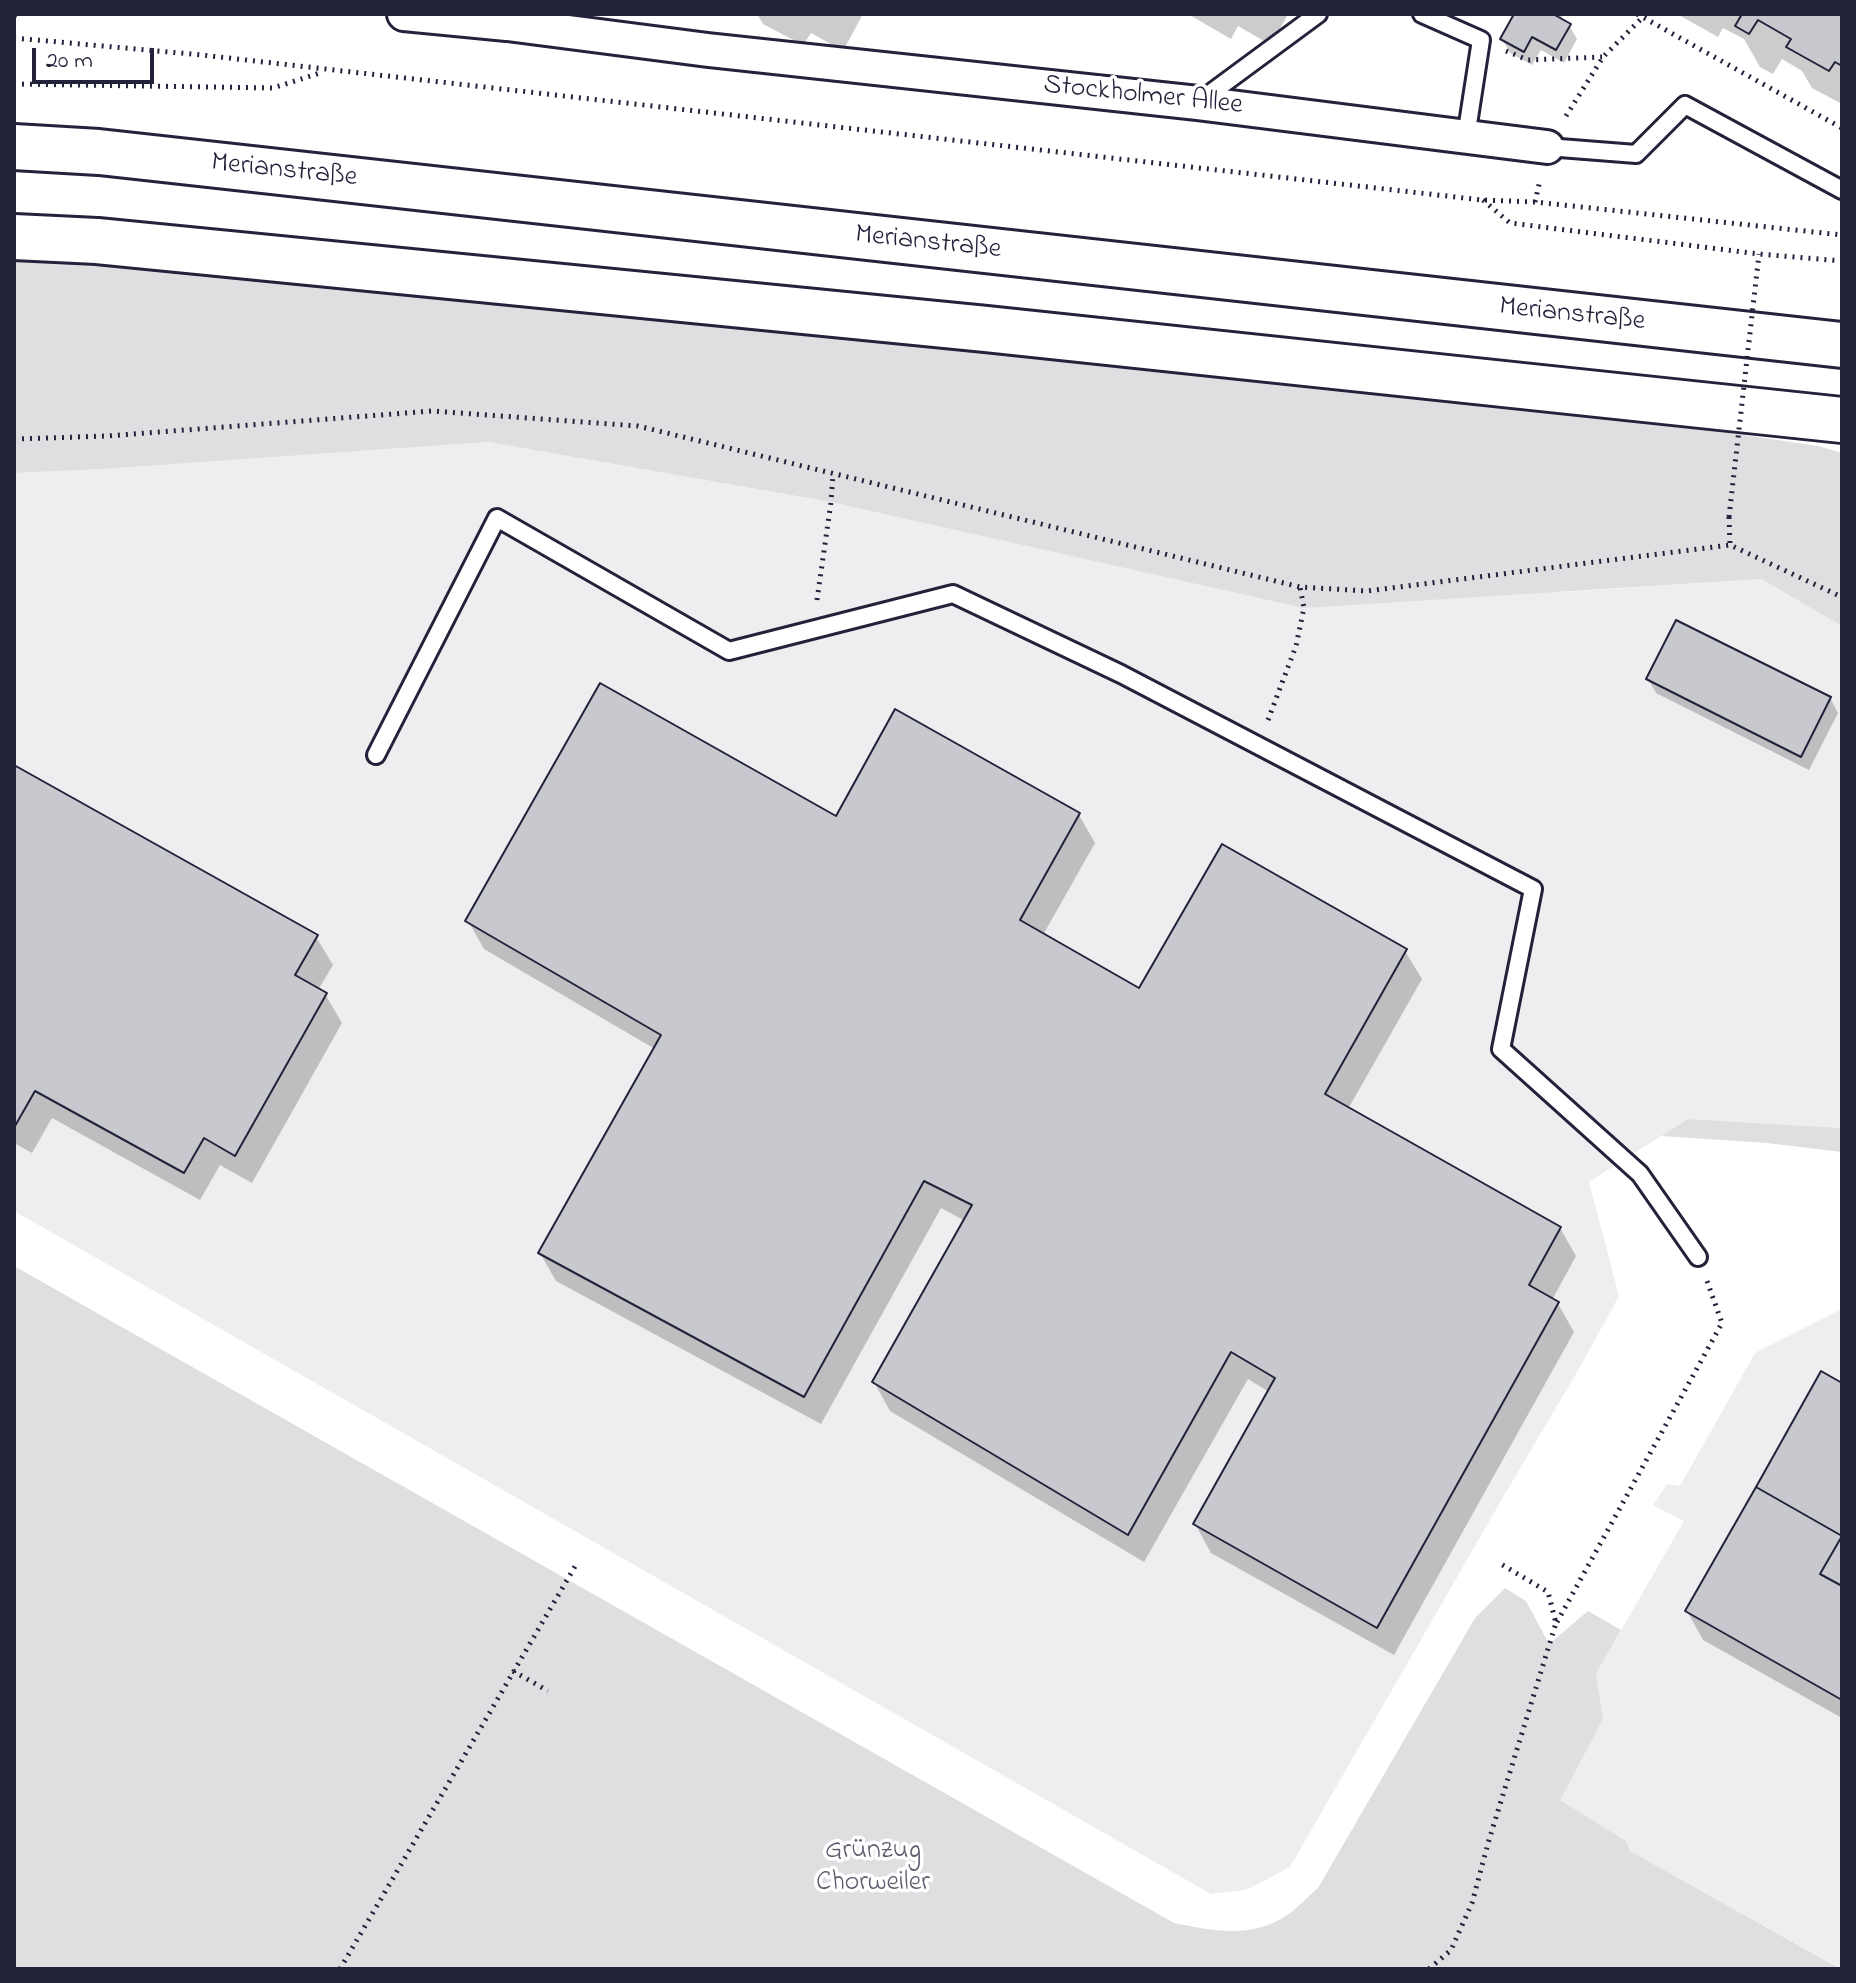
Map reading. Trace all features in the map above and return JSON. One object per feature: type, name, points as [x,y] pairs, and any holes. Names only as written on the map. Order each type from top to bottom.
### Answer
[{"type":"main road","name":"Merianstraße","points":[[14,147],[130,155],[1842,345]]},
{"type":"main road","points":[[14,237],[97,241],[954,326],[1842,420]]},
{"type":"street","name":"Stockholmer Allee","points":[[404,14],[507,19],[724,51],[1198,103],[1547,147]]},
{"type":"lane","points":[[1198,103],[1318,14]]},
{"type":"lane","points":[[1422,14],[1481,40],[1466,137]]},
{"type":"lane","name":"Stockholmer Allee","points":[[1547,147],[1636,154],[1685,105],[1842,190]]},
{"type":"lane","points":[[376,755],[497,518],[729,651],[953,594],[1121,674],[1533,889],[1501,1049],[1640,1174],[1698,1257]]},
{"type":"path","points":[[1547,147],[1603,57],[1642,15],[1842,128]]},
{"type":"path","points":[[14,38],[202,55],[1482,200],[1535,202],[1840,235],[1842,227]]},
{"type":"path","points":[[1481,40],[1528,60],[1603,57]]},
{"type":"path","points":[[14,84],[273,88],[328,70]]},
{"type":"path","points":[[1482,200],[1510,223],[1759,254],[1842,261]]},
{"type":"path","points":[[1730,545],[1729,517],[1759,254]]},
{"type":"path","points":[[14,439],[107,436],[432,411],[638,426],[1300,587],[1367,591],[1730,545],[1842,597]]},
{"type":"path","points":[[813,630],[833,474]]},
{"type":"path","points":[[1259,746],[1296,646],[1304,608],[1300,587]]},
{"type":"path","points":[[1429,1969],[1451,1950],[1472,1903],[1556,1623],[1722,1323],[1698,1257]]},
{"type":"path","points":[[340,1969],[577,1563]]},
{"type":"path","points":[[1501,1564],[1548,1592],[1556,1623]]},
{"type":"path","points":[[513,1671],[548,1691]]},
{"type":"shaded area","points":[[488,442],[831,502],[1563,592],[1761,579],[1842,626],[1842,1128],[1688,1119],[1589,1182],[1619,1296],[1290,1867],[1246,1890],[1211,1894],[14,1211],[14,473]]},
{"type":"shaded area","points":[[1842,1309],[1842,1969],[1630,1851],[1626,1841],[1559,1800],[1603,1719],[1596,1674],[1684,1521],[1653,1505],[1667,1484],[1680,1486],[1755,1353]]},
{"type":"green space","points":[[14,256],[97,259],[896,341],[1703,429],[1818,446],[1842,453],[1842,626],[1761,579],[1304,608],[831,502],[488,442],[14,473]]},
{"type":"green space","points":[[1688,1119],[1842,1128],[1842,1152],[1661,1136]]},
{"type":"green space","name":"Grünzug Chorweiler","points":[[14,1266],[1174,1923],[1214,1930],[1254,1929],[1284,1917],[1318,1888],[1475,1618],[1505,1588],[1526,1601],[1549,1644],[1588,1611],[1621,1630],[1596,1674],[1603,1719],[1560,1800],[1626,1841],[1630,1851],[1841,1969],[14,1969]]},
{"type":"building","points":[[1514,14],[1553,14],[1571,24],[1556,50],[1532,37],[1524,52],[1500,39]]},
{"type":"building","points":[[1742,14],[1842,14],[1842,66],[1835,62],[1829,71],[1786,47],[1791,39],[1758,20],[1749,34],[1735,26]]},
{"type":"building","points":[[1676,620],[1831,697],[1801,757],[1646,679]]},
{"type":"building","points":[[600,683],[836,816],[895,709],[1080,813],[1020,920],[1139,988],[1222,844],[1407,949],[1325,1094],[1561,1227],[1529,1285],[1559,1302],[1377,1628],[1193,1524],[1275,1378],[1231,1352],[1128,1535],[872,1382],[972,1205],[924,1181],[804,1397],[538,1253],[661,1035],[465,921]]},
{"type":"building","points":[[14,765],[318,935],[295,975],[327,993],[235,1156],[204,1138],[184,1173],[35,1091],[14,1125]]},
{"type":"building","points":[[1821,1371],[1842,1383],[1842,1536],[1756,1487]]},
{"type":"building","points":[[1756,1487],[1842,1536],[1820,1574],[1842,1586],[1842,1700],[1685,1611]]},
{"type":"building","points":[[1842,1536],[1842,1586],[1820,1574]]}]
